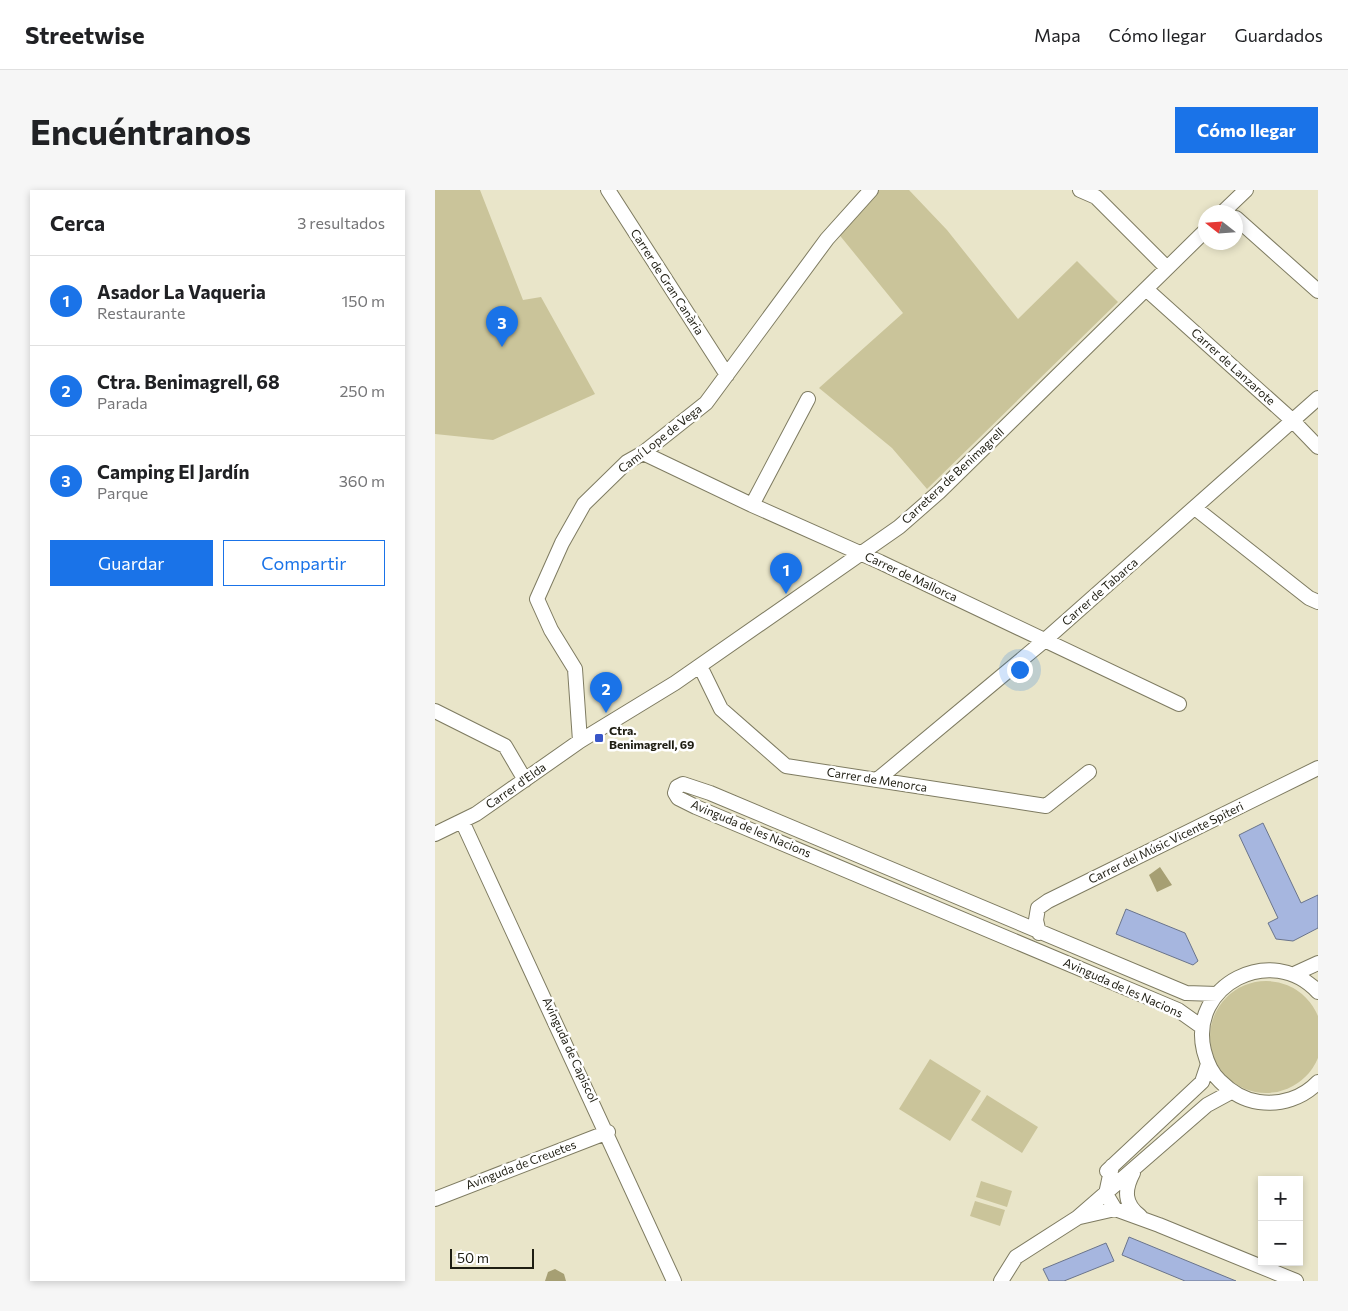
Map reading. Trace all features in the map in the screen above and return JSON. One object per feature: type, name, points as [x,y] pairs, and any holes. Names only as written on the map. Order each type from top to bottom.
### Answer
[{"type":"street","name":"Carrer de Gran Canària","points":[[608,190],[727,375]]},
{"type":"street","name":"Camí Lope de Vega","points":[[580,741],[575,668],[551,630],[537,598],[562,543],[584,504],[627,462],[643,453],[706,403],[827,240],[871,190]]},
{"type":"street","points":[[1080,190],[1098,194],[1167,268]]},
{"type":"street","points":[[1235,205],[1246,190]]},
{"type":"street","points":[[1243,225],[1318,291]]},
{"type":"street","name":"Carretera de Benimagrell","points":[[593,733],[700,666],[899,527],[939,492],[1198,237]]},
{"type":"street","name":"Carrer de Lanzarote","points":[[1146,289],[1293,421],[1318,448]]},
{"type":"street","points":[[752,505],[808,398]]},
{"type":"street","name":"Carrer de Tabarca","points":[[877,780],[1045,640],[1318,398]]},
{"type":"street","name":"Carrer de Mallorca","points":[[643,453],[1179,704]]},
{"type":"street","points":[[1195,508],[1315,597]]},
{"type":"street","name":"Carrer de Menorca","points":[[700,666],[721,709],[786,766],[1045,806],[1089,772]]},
{"type":"street","points":[[435,711],[505,746],[525,780]]},
{"type":"street","name":"Carrer d'Elda","points":[[435,834],[463,820],[593,733]]},
{"type":"street","name":"Carrer del Músic Vicente Spiteri","points":[[1039,933],[1036,920],[1038,908],[1048,901],[1318,768]]},
{"type":"street","name":"Avinguda de les Nacions","points":[[1203,1027],[1178,1010],[696,807],[678,798],[675,793],[677,786],[683,784],[710,793],[1039,933],[1186,993],[1217,994]]},
{"type":"street","name":"Avinguda de Capiscol","points":[[463,820],[674,1281]]},
{"type":"street","points":[[1294,974],[1318,963]]},
{"type":"street","points":[[1318,992],[1311,984],[1294,974],[1279,970],[1263,970],[1241,976],[1217,994],[1206,1012],[1202,1042],[1208,1064],[1215,1076],[1231,1092],[1251,1101],[1271,1104],[1296,1098],[1318,1082]]},
{"type":"street","points":[[1077,1218],[1090,1202],[1109,1169],[1202,1082],[1208,1064]]},
{"type":"street","points":[[1001,1281],[1016,1257],[1077,1218],[1207,1105],[1231,1092]]},
{"type":"street","name":"Avinguda de Creuetes","points":[[435,1199],[607,1132]]},
{"type":"street","points":[[1137,1166],[1127,1184],[1126,1198],[1131,1210],[1145,1220]]},
{"type":"street","points":[[1109,1169],[1106,1194],[1115,1209]]},
{"type":"street","points":[[1077,1218],[1115,1209],[1296,1281]]},
{"type":"shaded area","points":[[435,190],[480,190],[523,300],[541,297],[595,394],[493,440],[435,434]]},
{"type":"shaded area","points":[[875,190],[909,190],[947,230],[1018,319],[1077,261],[1118,302],[927,489],[892,448],[819,388],[903,313],[837,232]]},
{"type":"shaded area","points":[[1160,867],[1172,885],[1157,892],[1149,875]]},
{"type":"shaded area","points":[[1266,981],[1287,985],[1306,997],[1318,1016],[1322,1037],[1318,1058],[1306,1077],[1287,1089],[1266,1093],[1245,1089],[1226,1077],[1214,1058],[1210,1037],[1214,1016],[1226,997],[1245,985]]},
{"type":"shaded area","points":[[930,1059],[981,1091],[950,1141],[899,1109]]},
{"type":"shaded area","points":[[987,1095],[1038,1127],[1022,1153],[971,1120]]},
{"type":"shaded area","points":[[981,1181],[1012,1191],[1007,1207],[976,1197]]},
{"type":"shaded area","points":[[975,1201],[1005,1210],[1000,1226],[970,1216]]},
{"type":"shaded area","points":[[555,1269],[564,1274],[566,1281],[545,1281],[548,1272]]},
{"type":"building","points":[[1263,823],[1301,903],[1318,895],[1318,928],[1293,941],[1276,939],[1268,923],[1278,918],[1239,835]]},
{"type":"building","points":[[1126,909],[1185,933],[1198,961],[1193,965],[1116,934]]},
{"type":"building","points":[[1129,1237],[1236,1281],[1185,1281],[1122,1255]]},
{"type":"building","points":[[1106,1243],[1114,1261],[1064,1281],[1049,1281],[1043,1269]]},
{"type":"place","name":"Camping El Jardín","points":[[502,347]]},
{"type":"place","name":"Asador La Vaqueria","points":[[786,594]]},
{"type":"place","name":"Ctra. Benimagrell, 68","points":[[606,713]]},
{"type":"place","name":"Ctra. Benimagrell, 69","points":[[599,738]]}]
